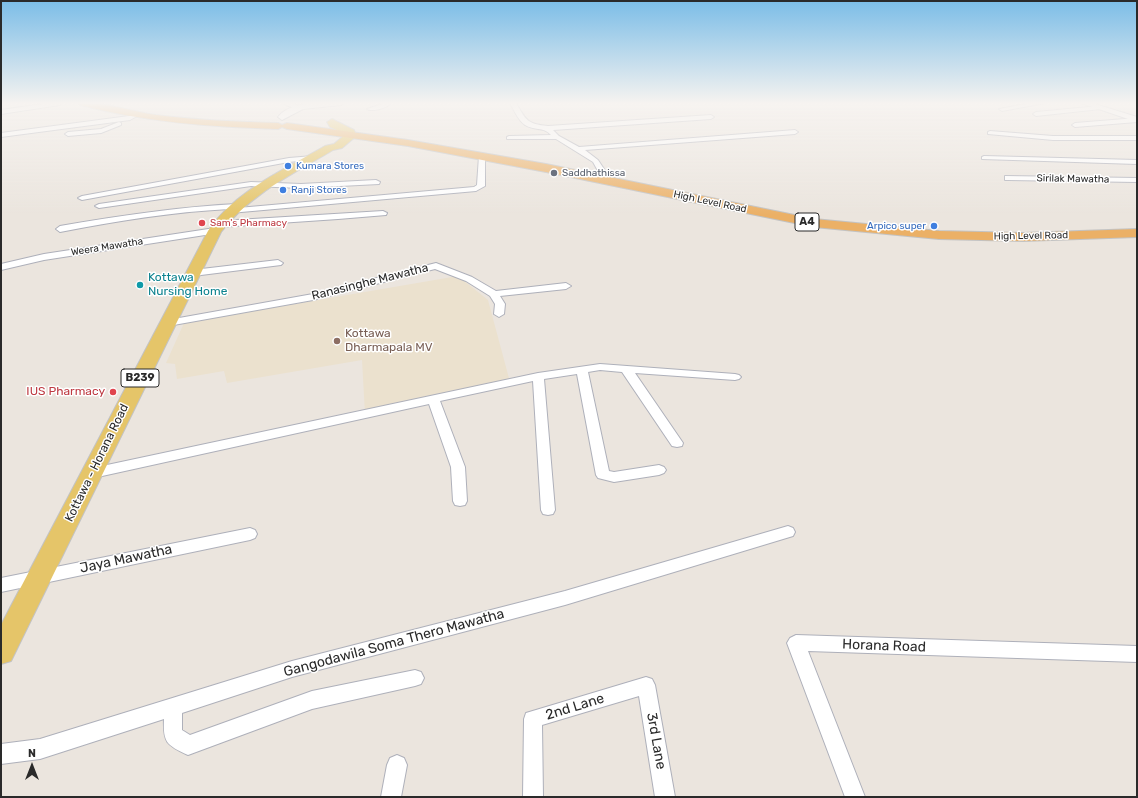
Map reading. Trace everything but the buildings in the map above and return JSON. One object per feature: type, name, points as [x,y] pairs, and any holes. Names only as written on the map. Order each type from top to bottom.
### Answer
[{"type":"highway","name":"High Level Road","points":[[388,140],[546,168],[814,223],[939,235],[1021,236],[1137,232]]},
{"type":"highway","name":"High Level Road","points":[[412,140],[486,153],[828,223],[938,232],[1021,236]]},
{"type":"main road","points":[[331,140],[334,147]]},
{"type":"main road","name":"Kottawa - Horana Road","points":[[1,652],[193,273],[225,218],[268,184],[344,140]]},
{"type":"main road","name":"B239","points":[[334,147],[358,140]]},
{"type":"street","points":[[562,140],[588,154],[596,161],[602,172],[594,175]]},
{"type":"street","points":[[577,149],[689,140]]},
{"type":"street","points":[[225,218],[476,189],[481,186],[482,156]]},
{"type":"street","points":[[82,198],[290,160],[313,158]]},
{"type":"street","points":[[984,158],[1137,162]]},
{"type":"street","name":"Sirilak Mawatha","points":[[1008,178],[1137,180]]},
{"type":"street","points":[[99,206],[251,184],[301,186],[376,182]]},
{"type":"street","points":[[1118,185],[1137,186]]},
{"type":"street","points":[[60,228],[139,215],[207,207],[225,218],[338,217],[383,213]]},
{"type":"street","name":"Weera Mawatha","points":[[1,267],[225,218]]},
{"type":"street","points":[[193,273],[278,263]]},
{"type":"street","name":"Ranasinghe Mawatha","points":[[168,323],[313,297],[436,266],[469,279],[494,294]]},
{"type":"street","points":[[499,314],[500,304],[494,294],[566,286]]},
{"type":"street","points":[[93,473],[538,376],[600,367],[735,377]]},
{"type":"street","points":[[626,369],[677,443]]},
{"type":"street","points":[[582,370],[603,475],[614,477],[659,470]]},
{"type":"street","points":[[538,376],[548,510]]},
{"type":"street","points":[[433,399],[458,467],[460,501]]},
{"type":"street","name":"Gangodawila Soma Thero Mawatha","points":[[1,754],[40,749],[292,669],[565,598],[788,532]]},
{"type":"street","name":"Jaya Mawatha","points":[[1,585],[250,534]]},
{"type":"street","name":"Horana Road","points":[[856,797],[796,643],[1137,654]]},
{"type":"street","points":[[172,707],[173,735],[188,745],[312,700],[415,678]]},
{"type":"street","name":"2nd Lane","points":[[533,797],[533,719],[646,686]]},
{"type":"street","name":"3rd Lane","points":[[646,686],[665,797]]},
{"type":"street","points":[[391,797],[397,765]]},
{"type":"shaded area","name":"Kottawa Dharmapala MV","points":[[458,276],[488,300],[510,382],[365,414],[362,360],[227,383],[224,371],[177,379],[175,364],[166,363],[184,323]]},
{"type":"place","name":"Kumara Stores","points":[[288,166]]},
{"type":"place","name":"Saddhathissa","points":[[554,173]]},
{"type":"place","name":"Ranji Stores","points":[[283,190]]},
{"type":"place","name":"Sam's Pharmacy","points":[[202,223]]},
{"type":"place","name":"Arpico super","points":[[934,226]]},
{"type":"place","name":"Kottawa Nursing Home","points":[[140,285]]},
{"type":"place","name":"Kottawa Dharmapala MV","points":[[337,341]]},
{"type":"place","name":"IUS Pharmacy","points":[[113,392]]}]
